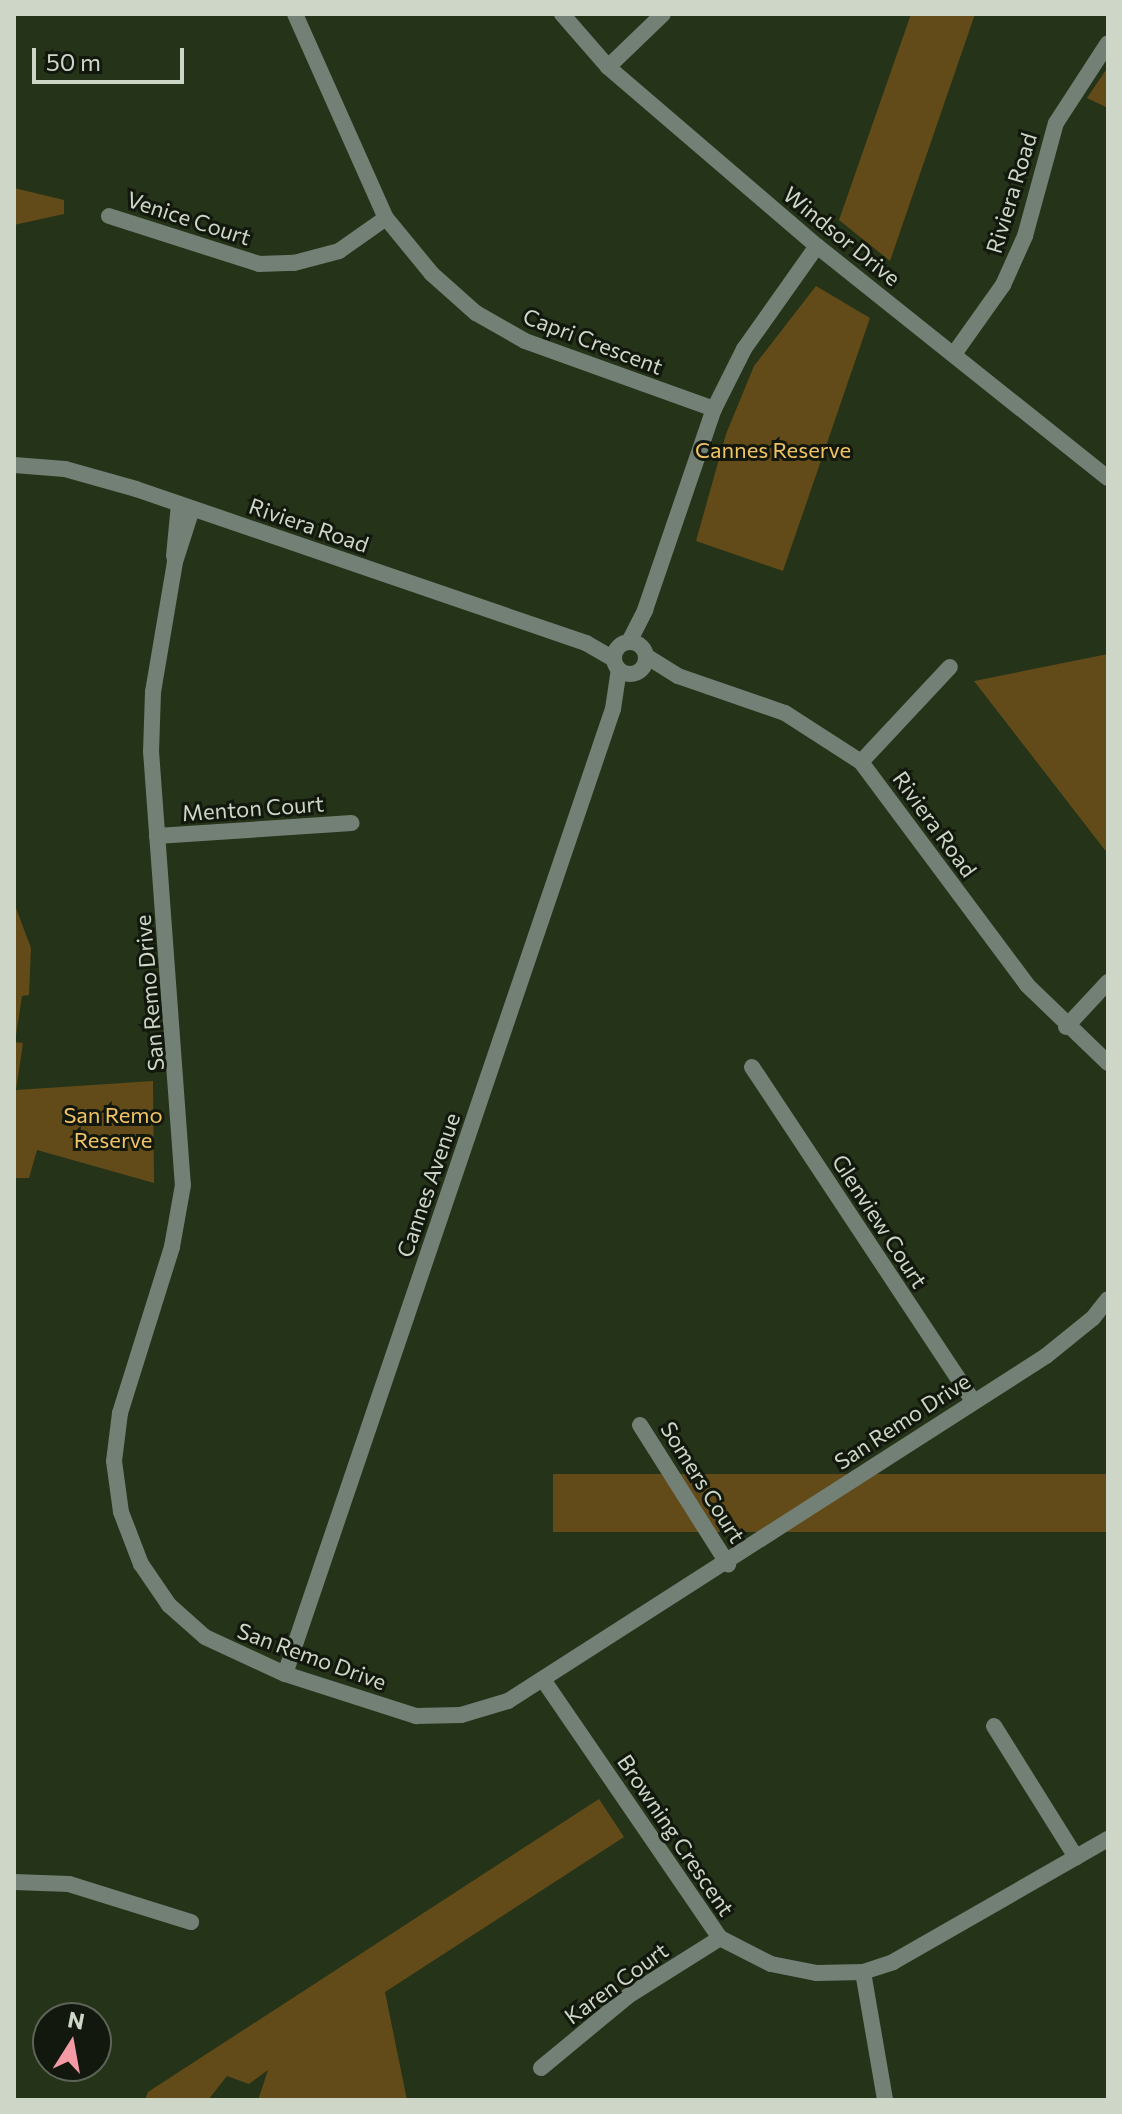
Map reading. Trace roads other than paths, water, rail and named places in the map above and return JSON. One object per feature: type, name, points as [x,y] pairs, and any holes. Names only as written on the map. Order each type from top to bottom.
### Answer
[{"type":"street","name":"Capri Crescent","points":[[295,14],[386,218],[432,274],[476,313],[579,363],[714,409]]},
{"type":"street","name":"Windsor Drive","points":[[562,14],[608,67],[817,246],[1108,478]]},
{"type":"street","points":[[608,67],[663,14]]},
{"type":"street","name":"Riviera Road","points":[[954,354],[1003,285],[1025,236],[1056,123],[1108,43]]},
{"type":"street","name":"Venice Court","points":[[109,216],[259,264],[294,263],[339,251],[386,218]]},
{"type":"street","name":"Cannes Avenue","points":[[285,1674],[714,409],[744,349],[817,246]]},
{"type":"street","name":"Riviera Road","points":[[14,465],[83,473],[186,506],[785,713],[861,762],[1027,985],[1066,1027],[1108,1063]]},
{"type":"street","name":"San Remo Drive","points":[[186,506],[153,692],[157,836],[183,1185],[172,1247],[120,1413],[114,1461],[121,1512],[141,1564],[169,1605],[205,1637],[285,1674],[416,1716],[461,1715],[508,1701],[728,1564],[972,1400],[1046,1356],[1093,1318],[1108,1299]]},
{"type":"street","points":[[861,762],[950,667]]},
{"type":"street","name":"Menton Court","points":[[157,836],[352,823]]},
{"type":"street","points":[[1066,1027],[1108,982]]},
{"type":"street","name":"Glenview Court","points":[[752,1067],[972,1400]]},
{"type":"street","name":"Somers Court","points":[[640,1425],[728,1564]]},
{"type":"street","name":"Browning Crescent","points":[[544,1681],[720,1938],[771,1964],[817,1973],[863,1972],[921,1949],[1108,1839]]},
{"type":"street","points":[[994,1726],[1076,1857]]},
{"type":"street","points":[[14,1882],[69,1884],[191,1922]]},
{"type":"street","name":"Karen Court","points":[[541,2068],[628,1996],[720,1938]]},
{"type":"street","points":[[863,1972],[885,2100]]},
{"type":"park label","name":"Cannes Reserve","points":[[773,450]]},
{"type":"park label","name":"San Remo Reserve","points":[[113,1126]]}]
